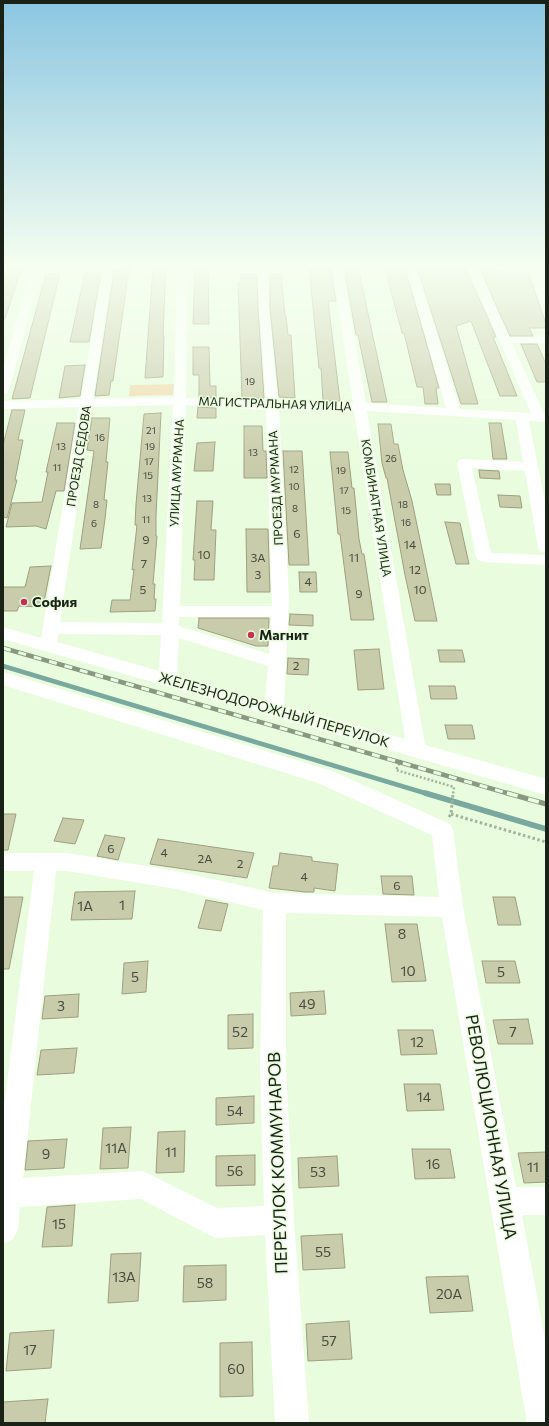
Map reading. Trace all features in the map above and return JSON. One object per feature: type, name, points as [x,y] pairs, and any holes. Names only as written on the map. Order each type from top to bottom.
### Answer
[{"type":"street","points":[[3,390],[19,334]]},
{"type":"street","name":"ПРОЕЗД СЕДОВА","points":[[50,637],[98,334]]},
{"type":"street","name":"УЛИЦА МУРМАНА","points":[[168,680],[180,401],[181,334]]},
{"type":"street","name":"ПРОЕЗД МУРМАНА","points":[[266,334],[272,406],[281,597],[274,710]]},
{"type":"street","name":"КОМБИНАТНАЯ УЛИЦА","points":[[348,334],[416,750]]},
{"type":"street","points":[[431,334],[454,412]]},
{"type":"street","points":[[502,334],[543,418]]},
{"type":"street","points":[[505,340],[546,340]]},
{"type":"street","name":"МАГИСТРАЛЬНАЯ УЛИЦА","points":[[3,405],[180,401],[272,406],[360,407],[543,418]]},
{"type":"street","points":[[522,416],[546,548]]},
{"type":"street","points":[[531,467],[464,463],[484,557],[546,560]]},
{"type":"street","points":[[171,611],[280,612]]},
{"type":"street","points":[[50,637],[170,629],[277,663]]},
{"type":"street","name":"ЖЕЛЕЗНОДОРОЖНЫЙ ПЕРЕУЛОК","points":[[3,633],[50,637],[168,680],[546,787]]},
{"type":"street","points":[[3,678],[146,723],[221,744],[448,817]]},
{"type":"street","name":"РЕВОЛЮЦИОННАЯ УЛИЦА","points":[[448,817],[452,907],[544,1423]]},
{"type":"street","points":[[3,862],[67,862],[176,880],[275,903],[452,907]]},
{"type":"street","points":[[3,1229],[46,863]]},
{"type":"street","name":"ПЕРЕУЛОК КОММУНАРОВ","points":[[275,903],[273,1070],[279,1220],[292,1423]]},
{"type":"street","points":[[8,1192],[144,1186],[215,1223],[279,1220]]},
{"type":"street","points":[[505,1201],[546,1201]]},
{"type":"path","points":[[454,796],[448,817],[546,842]]},
{"type":"shaded area","points":[[174,384],[173,395],[129,396],[130,385]]},
{"type":"building","points":[[30,334],[45,334],[30,398],[12,399]]},
{"type":"building","points":[[72,334],[90,334],[89,342],[70,342]]},
{"type":"building","points":[[105,334],[120,334],[113,381],[111,381],[109,395],[95,396]]},
{"type":"building","points":[[148,334],[163,334],[163,377],[145,378]]},
{"type":"building","points":[[240,334],[260,334],[264,398],[242,398]]},
{"type":"building","points":[[273,334],[288,334],[288,335],[291,335],[295,398],[279,397]]},
{"type":"building","points":[[316,334],[332,334],[340,401],[323,401],[321,368],[319,368]]},
{"type":"building","points":[[356,334],[372,334],[387,402],[372,402],[358,335]]},
{"type":"building","points":[[404,334],[424,334],[439,388],[436,388],[438,404],[425,404],[423,387],[417,387]]},
{"type":"building","points":[[438,334],[458,334],[478,404],[461,404]]},
{"type":"building","points":[[476,334],[494,334],[496,337],[493,337],[517,396],[500,396]]},
{"type":"building","points":[[509,334],[532,334],[533,336],[510,336]]},
{"type":"building","points":[[521,344],[537,344],[546,364],[546,382],[537,382]]},
{"type":"building","points":[[193,347],[209,347],[210,386],[216,386],[216,398],[199,397],[199,375],[193,375]]},
{"type":"building","points":[[85,365],[80,396],[59,398],[65,366]]},
{"type":"building","points":[[198,407],[216,408],[216,418],[197,418]]},
{"type":"building","points":[[12,410],[25,410],[18,440],[23,440],[15,480],[17,480],[7,518],[3,517],[3,445]]},
{"type":"building","points":[[161,413],[156,516],[157,536],[153,584],[155,584],[155,611],[110,612],[112,600],[130,600],[134,569],[132,570],[137,525],[135,525],[136,504],[144,414]]},
{"type":"building","points":[[92,418],[110,418],[106,462],[108,462],[104,500],[107,500],[101,548],[80,549],[94,451],[87,450]]},
{"type":"building","points":[[57,423],[75,423],[64,491],[56,491],[46,529],[36,526],[6,527],[12,503],[42,502],[48,472],[46,472]]},
{"type":"building","points":[[489,423],[501,423],[507,459],[493,459]]},
{"type":"building","points":[[378,424],[391,424],[394,444],[398,444],[403,470],[412,501],[437,621],[415,621],[387,478],[382,463]]},
{"type":"building","points":[[244,426],[262,426],[263,451],[266,451],[267,478],[244,478]]},
{"type":"building","points":[[215,442],[213,471],[194,471],[197,443]]},
{"type":"building","points":[[283,451],[302,451],[309,565],[289,565]]},
{"type":"building","points":[[330,452],[348,452],[352,488],[354,488],[359,539],[362,554],[364,554],[374,620],[351,620],[340,534],[338,534]]},
{"type":"building","points":[[479,470],[499,471],[500,479],[480,478]]},
{"type":"building","points":[[435,484],[450,484],[451,495],[437,495]]},
{"type":"building","points":[[498,495],[520,496],[522,508],[500,507]]},
{"type":"building","points":[[197,501],[213,501],[211,530],[216,530],[214,580],[194,580],[195,560],[193,560]]},
{"type":"building","points":[[445,522],[460,523],[469,564],[456,564]]},
{"type":"building","points":[[246,529],[268,529],[270,592],[247,592]]},
{"type":"building","points":[[51,566],[43,607],[19,606],[17,611],[3,611],[3,587],[25,587],[30,567]]},
{"type":"building","points":[[299,572],[316,572],[317,592],[300,592]]},
{"type":"building","points":[[290,614],[313,615],[313,626],[289,625]]},
{"type":"building","points":[[199,618],[269,618],[268,646],[256,646],[198,628]]},
{"type":"building","points":[[379,649],[384,689],[358,690],[354,650]]},
{"type":"building","points":[[438,650],[462,650],[465,662],[440,662]]},
{"type":"building","points":[[288,658],[309,659],[308,675],[287,674]]},
{"type":"building","points":[[429,686],[455,686],[457,699],[431,699]]},
{"type":"building","points":[[445,725],[472,725],[475,739],[448,739]]},
{"type":"building","points":[[3,814],[16,814],[8,850],[3,850]]},
{"type":"building","points":[[63,818],[84,820],[75,844],[54,841]]},
{"type":"building","points":[[105,835],[125,838],[118,860],[97,856]]},
{"type":"building","points":[[158,839],[254,853],[247,878],[150,864]]},
{"type":"building","points":[[280,853],[312,857],[312,861],[338,864],[335,891],[314,888],[314,892],[305,892],[269,888],[273,866],[278,866]]},
{"type":"building","points":[[381,876],[412,876],[414,895],[383,894]]},
{"type":"building","points":[[135,891],[132,919],[71,920],[75,892]]},
{"type":"building","points":[[3,897],[23,897],[9,969],[3,969]]},
{"type":"building","points":[[493,897],[515,897],[521,925],[498,925]]},
{"type":"building","points":[[206,900],[228,904],[221,931],[198,928]]},
{"type":"building","points":[[385,924],[417,924],[426,981],[392,982]]},
{"type":"building","points":[[148,961],[146,992],[122,994],[124,963]]},
{"type":"building","points":[[482,961],[515,961],[520,983],[486,983]]},
{"type":"building","points":[[324,991],[326,1014],[291,1016],[290,993]]},
{"type":"building","points":[[79,994],[78,1017],[42,1019],[45,996]]},
{"type":"building","points":[[253,1014],[253,1048],[228,1049],[228,1015]]},
{"type":"building","points":[[528,1019],[533,1044],[498,1044],[493,1020]]},
{"type":"building","points":[[398,1030],[433,1030],[437,1054],[401,1055]]},
{"type":"building","points":[[77,1048],[74,1073],[37,1075],[41,1050]]},
{"type":"building","points":[[404,1084],[440,1084],[444,1110],[407,1111]]},
{"type":"building","points":[[254,1096],[254,1123],[216,1125],[216,1098]]},
{"type":"building","points":[[131,1127],[128,1168],[100,1169],[103,1128]]},
{"type":"building","points":[[185,1131],[184,1172],[156,1173],[158,1132]]},
{"type":"building","points":[[67,1139],[64,1168],[25,1170],[28,1141]]},
{"type":"building","points":[[412,1149],[450,1149],[455,1178],[415,1179]]},
{"type":"building","points":[[546,1152],[546,1182],[524,1183],[518,1153]]},
{"type":"building","points":[[255,1155],[255,1185],[216,1186],[216,1156]]},
{"type":"building","points":[[337,1156],[339,1186],[299,1188],[298,1158]]},
{"type":"building","points":[[75,1205],[72,1246],[42,1247],[47,1207]]},
{"type":"building","points":[[342,1234],[345,1268],[303,1270],[301,1236]]},
{"type":"building","points":[[141,1253],[138,1301],[108,1303],[111,1254]]},
{"type":"building","points":[[226,1265],[226,1300],[183,1302],[184,1266]]},
{"type":"building","points":[[468,1276],[473,1311],[430,1313],[426,1277]]},
{"type":"building","points":[[349,1321],[352,1359],[308,1361],[306,1324]]},
{"type":"building","points":[[54,1330],[51,1368],[6,1371],[10,1333]]},
{"type":"building","points":[[252,1342],[253,1396],[220,1397],[220,1343]]},
{"type":"building","points":[[48,1399],[45,1423],[3,1423],[3,1402]]},
{"type":"waterway","points":[[3,666],[428,794]]},
{"type":"waterway","points":[[425,793],[546,829]]},
{"type":"railway","points":[[3,648],[510,794]]},
{"type":"railway","points":[[507,793],[546,804]]},
{"type":"place","name":"София","points":[[24,602]]},
{"type":"place","name":"Магнит","points":[[251,635]]}]
